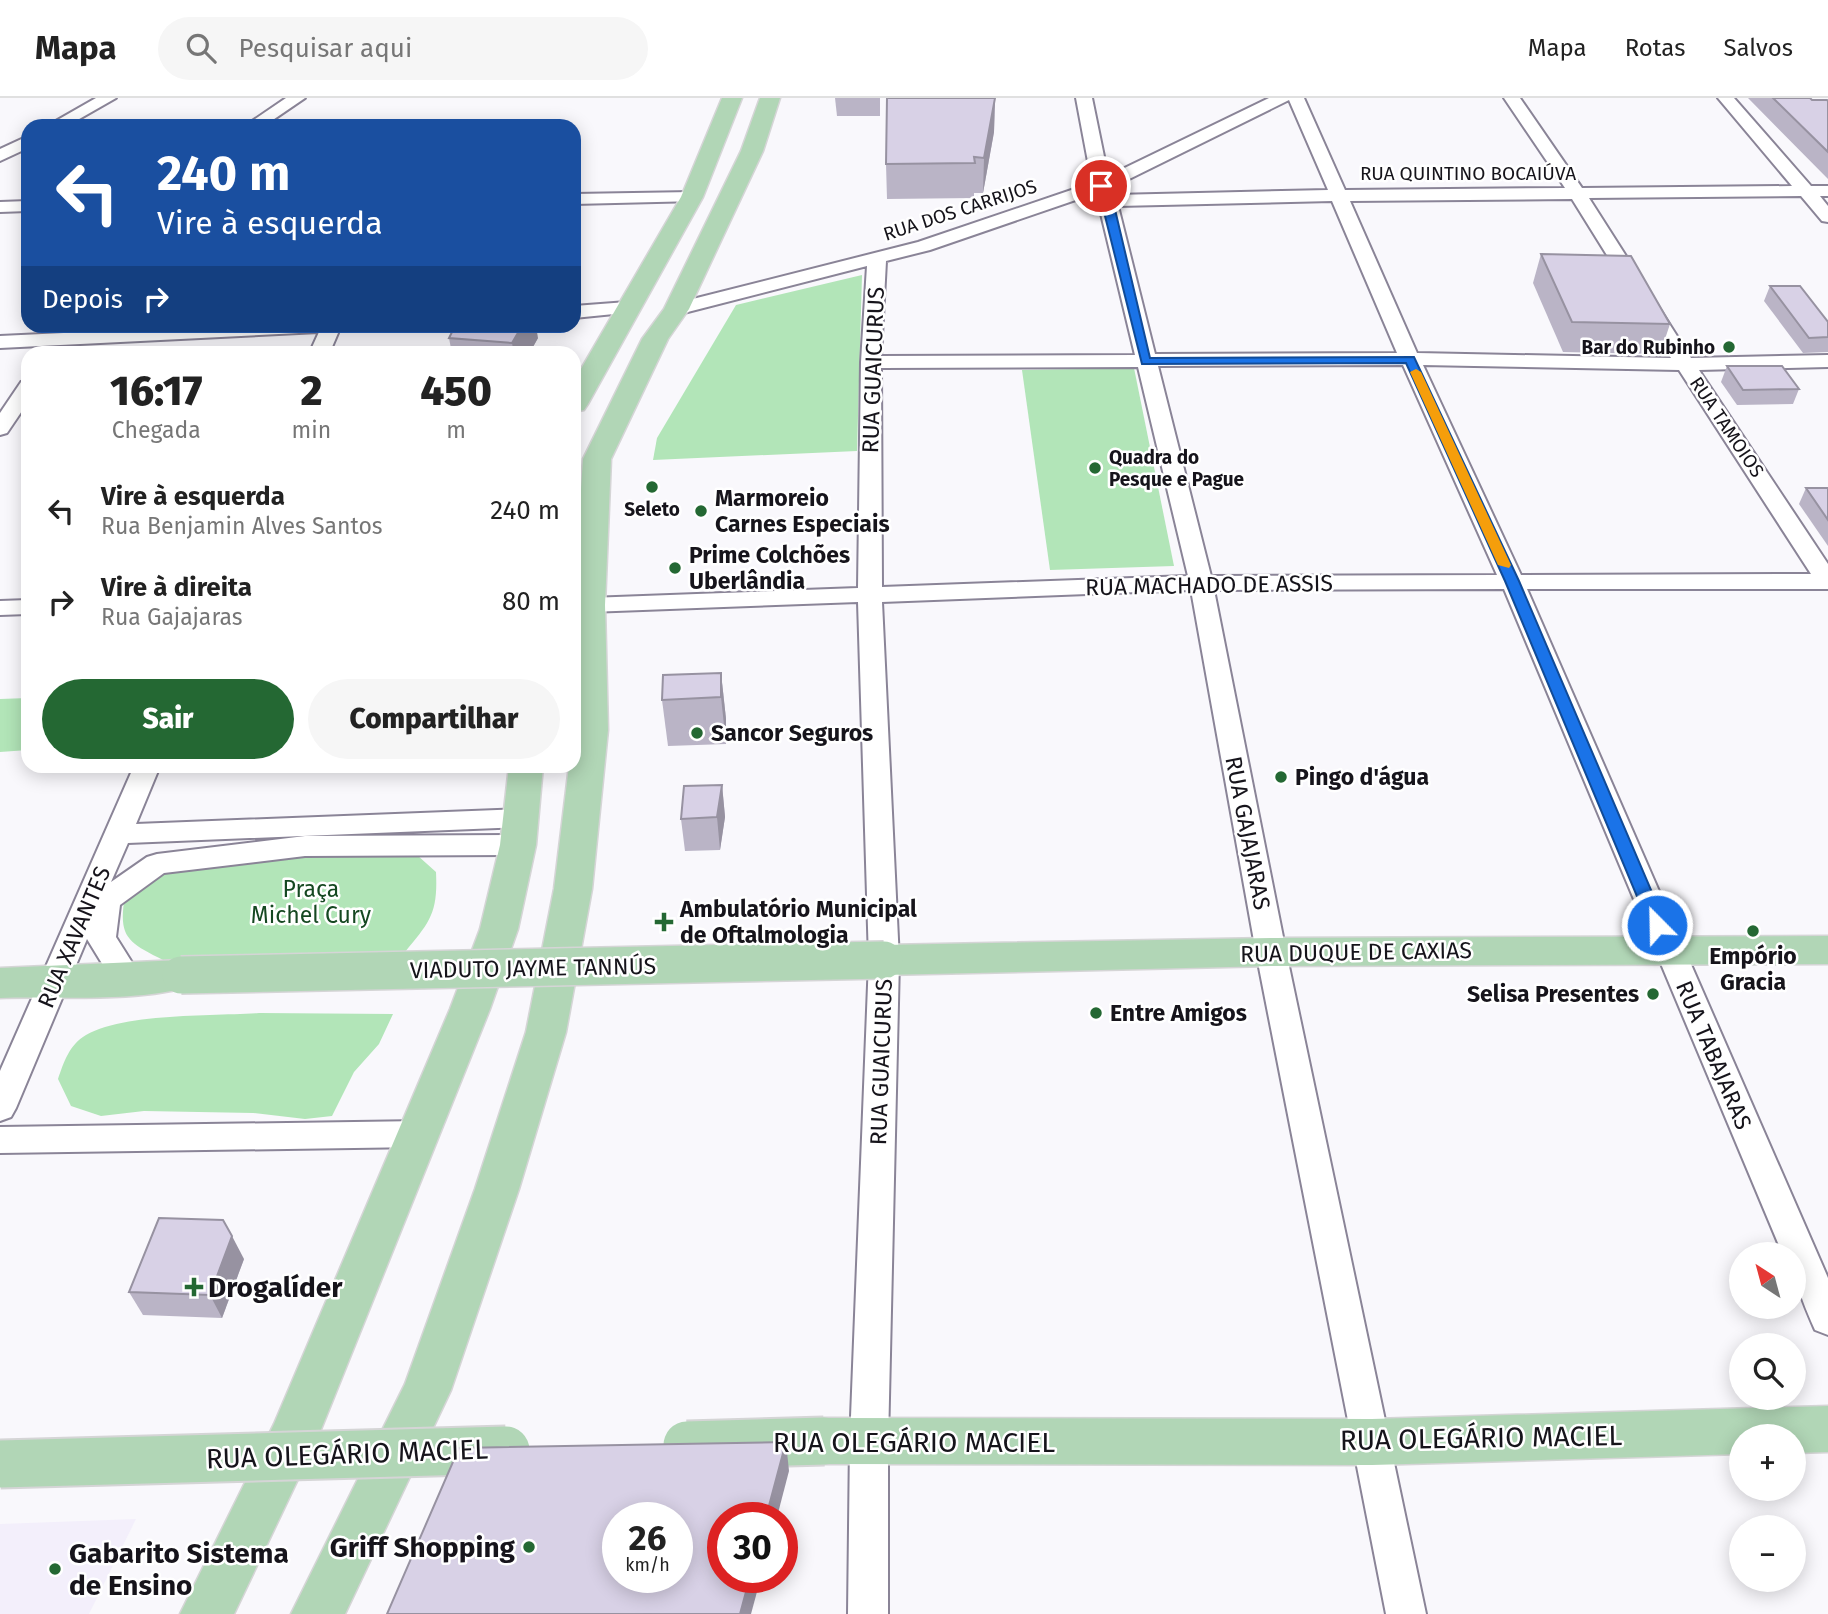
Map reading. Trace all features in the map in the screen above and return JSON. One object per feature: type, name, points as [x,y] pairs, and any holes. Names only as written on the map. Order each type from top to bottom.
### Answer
[{"type":"main road","points":[[581,392],[619,330],[627,308],[692,197],[732,98]]},
{"type":"main road","points":[[317,1614],[427,1390],[497,1189],[546,1032],[573,889],[591,730],[589,604],[597,459],[655,339],[676,309],[752,151],[770,98]]},
{"type":"main road","points":[[206,1614],[293,1437],[421,1135],[499,929],[521,831],[525,773]]},
{"type":"main road","name":"RUA DUQUE DE CAXIAS","points":[[884,960],[1271,952],[1828,950]]},
{"type":"main road","name":"VIADUTO JAYME TANNÚS","points":[[54,982],[181,975],[884,960]]},
{"type":"main road","points":[[0,983],[54,982]]},
{"type":"main road","name":"RUA OLEGÁRIO MACIEL","points":[[645,1446],[847,1441],[1372,1442],[1828,1429]]},
{"type":"main road","name":"RUA OLEGÁRIO MACIEL","points":[[0,1464],[548,1448]]},
{"type":"street","points":[[68,119],[108,98]]},
{"type":"street","points":[[264,119],[297,98]]},
{"type":"street","name":"RUA GAJAJARAS","points":[[1084,98],[1201,583],[1271,952],[1406,1614]]},
{"type":"street","name":"RUA DOS CARRIJOS","points":[[676,309],[877,259],[1105,194],[1282,98]]},
{"type":"street","name":"RUA TABAJARAS","points":[[1296,98],[1410,359],[1512,581],[1828,1319]]},
{"type":"street","name":"RUA TAMOIOS","points":[[1511,98],[1619,255],[1685,365],[1828,582]]},
{"type":"street","points":[[1726,98],[1828,217]]},
{"type":"street","points":[[0,156],[21,145]]},
{"type":"street","name":"RUA QUINTINO BOCAIÚVA","points":[[1105,194],[1828,191]]},
{"type":"street","points":[[581,199],[692,197]]},
{"type":"street","points":[[0,206],[21,206]]},
{"type":"street","name":"RUA GUAICURUS","points":[[868,1614],[847,1441],[884,960],[870,594],[871,362],[877,259]]},
{"type":"street","points":[[581,311],[627,308]]},
{"type":"street","points":[[0,342],[180,333]]},
{"type":"street","points":[[871,362],[1410,359],[1685,365],[1828,361]]},
{"type":"street","points":[[0,429],[21,397]]},
{"type":"street","name":"RUA MACHADO DE ASSIS","points":[[589,604],[1201,583],[1828,582]]},
{"type":"street","points":[[0,608],[21,607]]},
{"type":"street","name":"RUA XAVANTES","points":[[0,1108],[144,773]]},
{"type":"street","points":[[118,834],[521,831]]},
{"type":"street","points":[[128,980],[101,938],[106,900],[157,864],[305,846],[521,831]]},
{"type":"street","points":[[0,1140],[421,1135]]},
{"type":"shaded area","name":"Gabarito Sistema de Ensino","points":[[136,1519],[89,1614],[0,1614],[0,1524]]},
{"type":"green space","points":[[862,275],[857,451],[653,460],[657,438],[736,305]]},
{"type":"green space","name":"Quadra do Pesque e Pague","points":[[1134,368],[1174,566],[1050,570],[1022,370]]},
{"type":"green space","points":[[21,698],[21,750],[0,752],[0,699]]},
{"type":"green space","name":"Praça Michel Cury","points":[[306,850],[417,855],[436,872],[436,898],[431,916],[405,952],[163,960],[133,943],[124,929],[125,895],[157,871]]},
{"type":"green space","points":[[259,1013],[393,1014],[379,1044],[354,1072],[332,1116],[305,1119],[253,1113],[144,1111],[101,1116],[71,1106],[58,1079],[75,1044],[86,1035],[102,1028],[146,1019]]},
{"type":"building","points":[[887,98],[995,98],[984,158],[974,157],[975,163],[886,164]]},
{"type":"building","points":[[1773,98],[1827,100],[1828,152]]},
{"type":"building","points":[[1541,254],[1631,256],[1670,324],[1572,322]]},
{"type":"building","points":[[1770,286],[1800,286],[1828,322],[1828,337],[1809,338]]},
{"type":"building","points":[[452,333],[518,333],[512,343],[449,338]]},
{"type":"building","points":[[1727,366],[1782,366],[1799,389],[1743,390]]},
{"type":"building","points":[[1806,488],[1828,488],[1828,520]]},
{"type":"building","points":[[721,673],[721,697],[662,700],[663,675]]},
{"type":"building","points":[[722,785],[717,817],[681,819],[684,786]]},
{"type":"building","points":[[159,1218],[223,1220],[232,1236],[210,1295],[129,1292]]},
{"type":"building","name":"Griff Shopping","points":[[786,1442],[770,1502],[707,1502],[707,1593],[746,1593],[740,1614],[387,1614],[459,1448]]},
{"type":"slow traffic","points":[[1416,372],[1505,565]]},
{"type":"place","name":"Bar do Rubinho","points":[[1729,347]]},
{"type":"place","name":"Quadra do Pesque e Pague","points":[[1095,468]]},
{"type":"place","name":"Seleto","points":[[652,487]]},
{"type":"place","name":"Marmoreio Carnes Especiais","points":[[701,511]]},
{"type":"place","name":"Prime Colchões Uberlândia","points":[[675,568]]},
{"type":"place","name":"Sancor Seguros","points":[[697,733]]},
{"type":"place","name":"Pingo d'água","points":[[1281,777]]},
{"type":"place","name":"Ambulatório Municipal de Oftalmologia","points":[[664,922]]},
{"type":"place","name":"Empório Gracia","points":[[1753,931]]},
{"type":"place","name":"Selisa Presentes","points":[[1653,994]]},
{"type":"place","name":"Entre Amigos","points":[[1096,1013]]},
{"type":"place","name":"Drogalíder","points":[[194,1287]]},
{"type":"place","name":"Griff Shopping","points":[[529,1547]]},
{"type":"place","name":"Gabarito Sistema de Ensino","points":[[55,1569]]},
{"type":"route","points":[[1101,186],[1108,201],[1146,362],[1410,359],[1512,581],[1657,925]]}]
